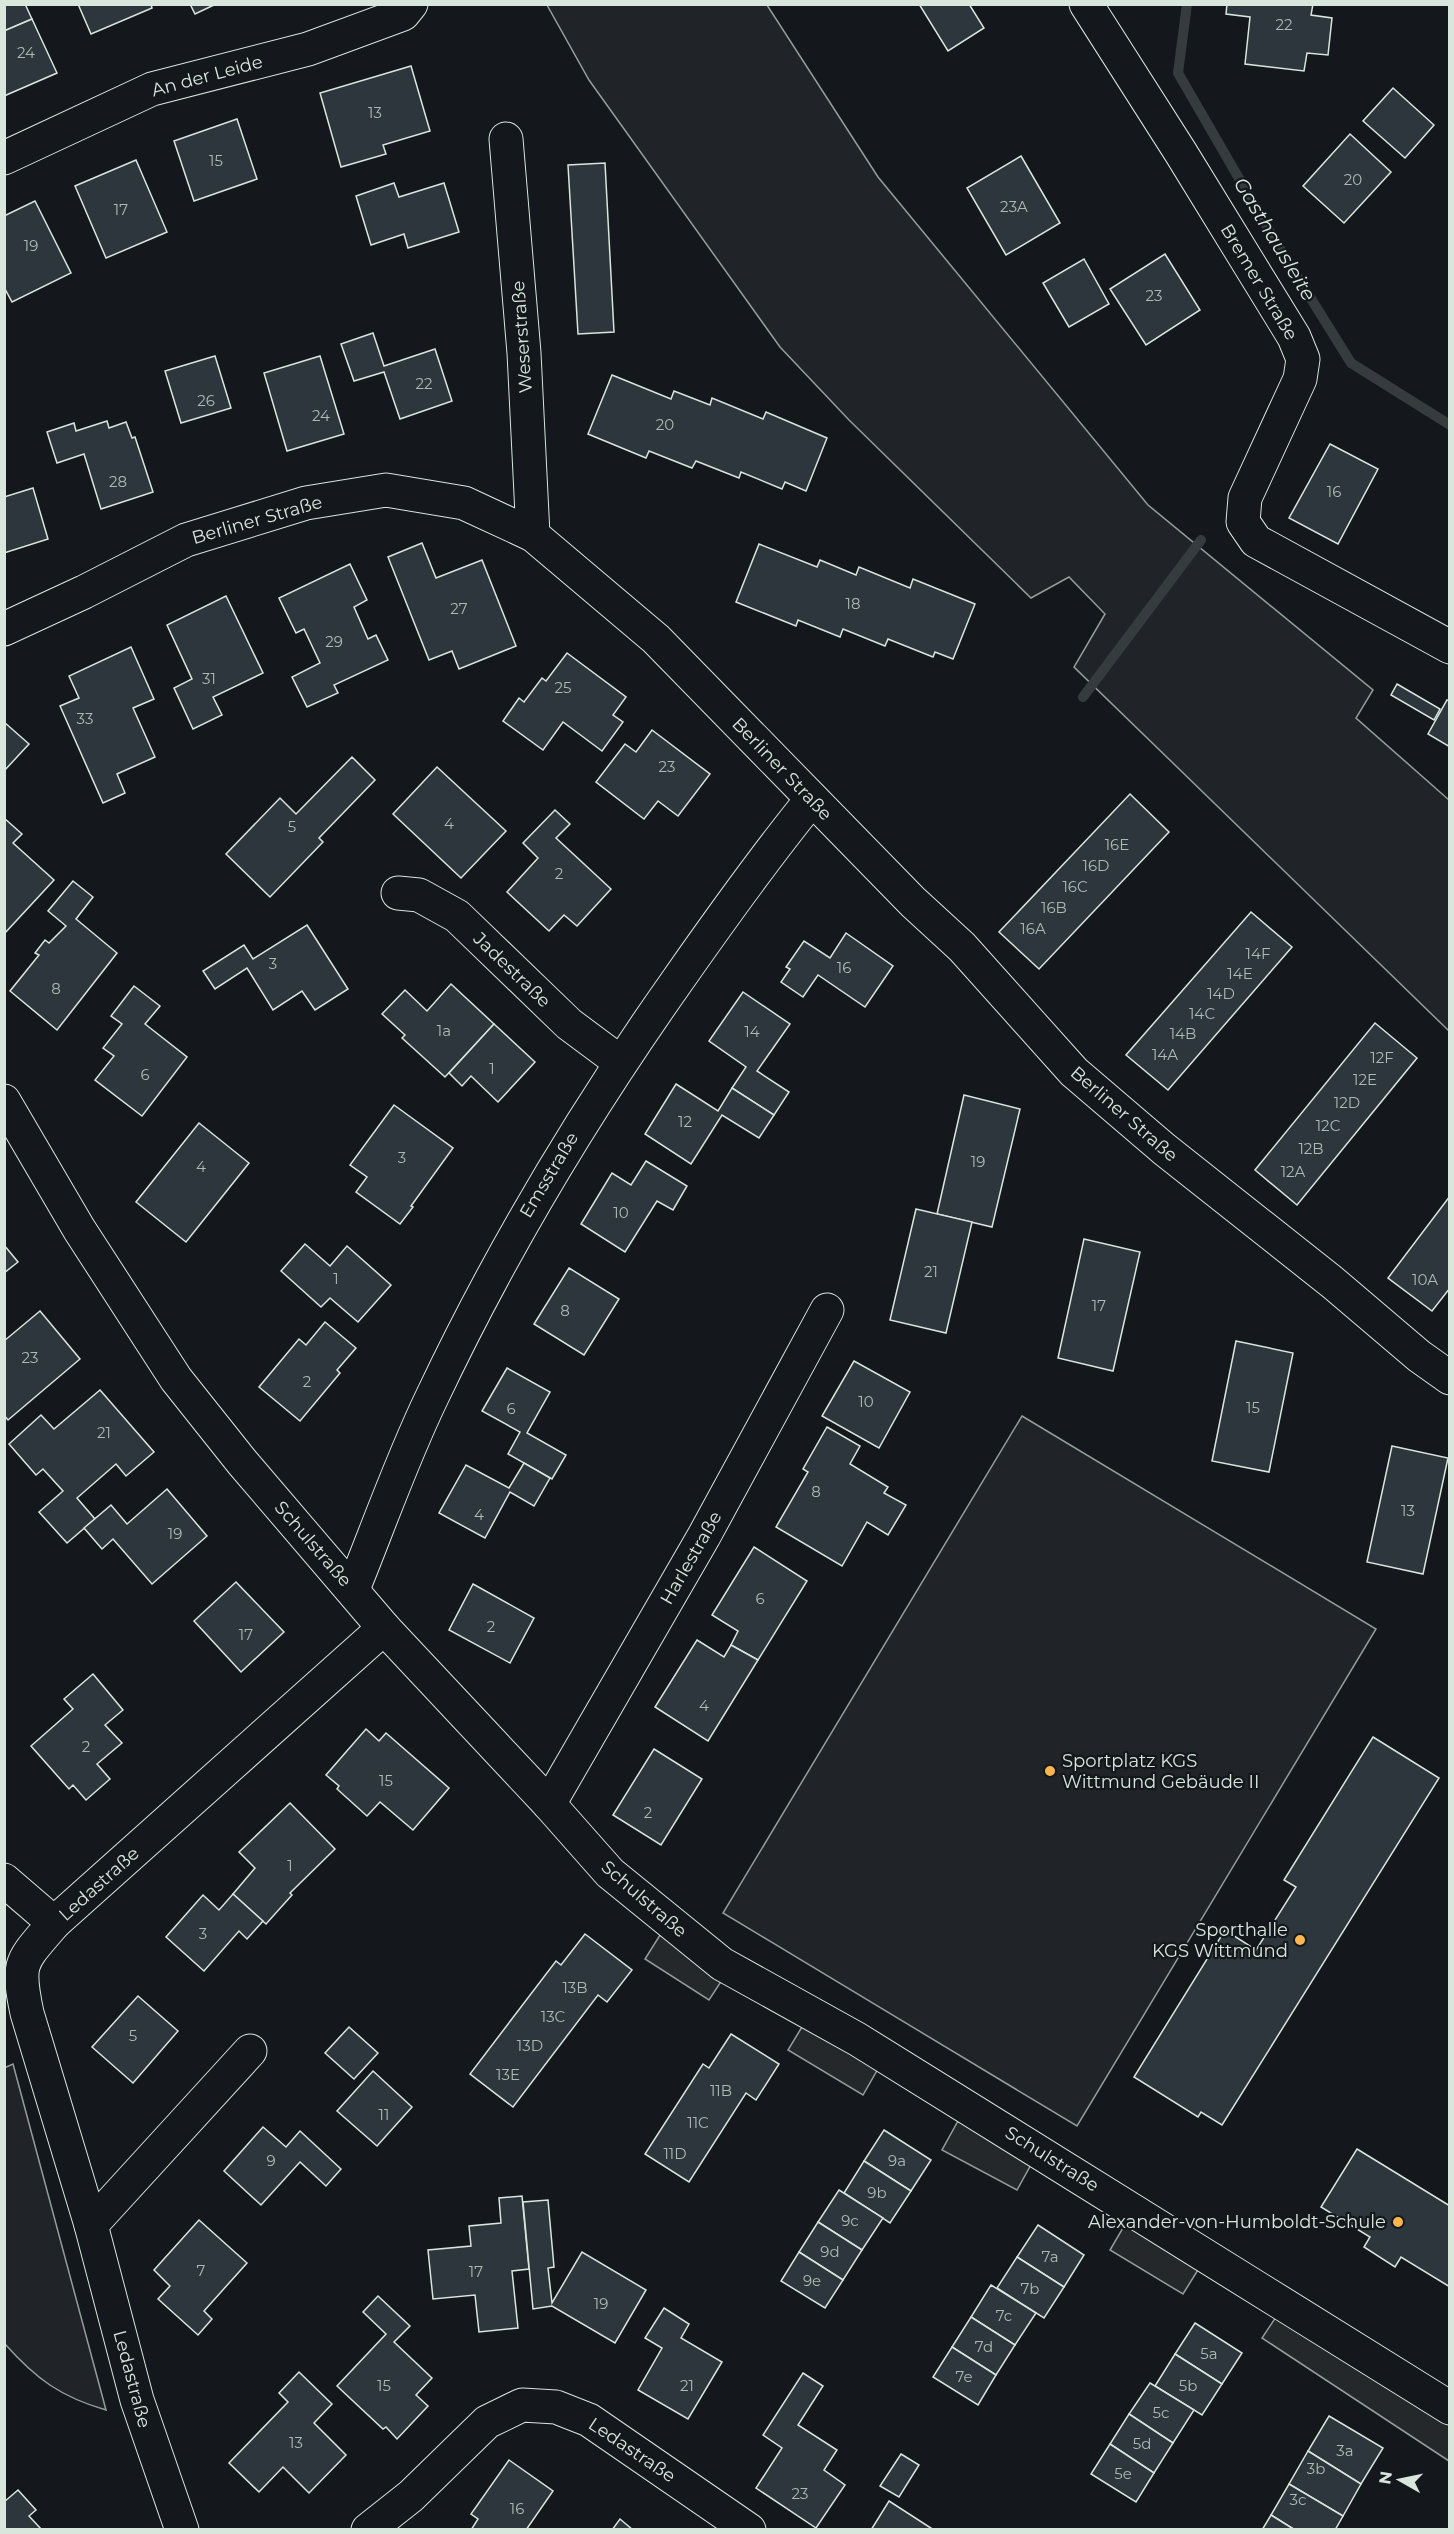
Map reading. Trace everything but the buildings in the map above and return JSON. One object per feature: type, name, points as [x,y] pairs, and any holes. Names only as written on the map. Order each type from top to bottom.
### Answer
[{"type":"street","name":"An der Leide","points":[[4,158],[152,89],[308,49],[403,14],[411,4]]},
{"type":"street","name":"Bremer Straße","points":[[1086,4],[1187,162],[1294,337],[1303,359],[1300,379],[1245,498],[1243,522],[1256,541],[1449,646]]},
{"type":"street","name":"Weserstraße","points":[[506,139],[524,353],[533,535]]},
{"type":"street","name":"Berliner Straße","points":[[4,629],[84,592],[186,540],[306,503],[386,490],[464,503],[533,535],[656,639],[914,902],[962,947],[1074,1072],[1164,1149],[1449,1378]]},
{"type":"street","name":"Emsstraße","points":[[352,1589],[431,1398],[518,1229],[573,1134],[620,1062],[767,854],[812,799]]},
{"type":"street","name":"Jadestraße","points":[[398,893],[419,895],[457,916],[568,1024],[620,1062]]},
{"type":"street","name":"Schulstraße","points":[[4,1101],[80,1229],[176,1379],[296,1526],[384,1628],[549,1804],[610,1873],[722,1965],[857,2038],[1449,2408]]},
{"type":"street","name":"Harlestraße","points":[[549,1804],[704,1536],[827,1310]]},
{"type":"street","name":"Ledastraße","points":[[182,2529],[137,2400],[91,2225],[27,2013],[19,1977],[24,1959],[54,1923],[384,1628]]},
{"type":"street","points":[[4,1880],[54,1923]]},
{"type":"street","points":[[91,2225],[250,2051]]},
{"type":"street","name":"Ledastraße","points":[[368,2529],[411,2496],[487,2422],[522,2405],[556,2407],[589,2420],[749,2529]]},
{"type":"shaded area","points":[[547,5],[767,5],[878,177],[1148,505],[1373,690],[1356,718],[1449,800],[1449,1031],[1074,667],[1105,614],[1069,577],[1031,598],[849,420],[780,347],[589,80]]},
{"type":"shaded area","name":"Sportplatz KGS Wittmund Gebäude II","points":[[1022,1416],[1376,1629],[1077,2126],[723,1913]]},
{"type":"shaded area","points":[[660,1935],[724,1977],[709,2000],[645,1959]]},
{"type":"shaded area","points":[[805,2022],[879,2067],[863,2095],[788,2050]]},
{"type":"shaded area","points":[[13,2064],[106,2410],[62,2393],[39,2377],[5,2344],[4,2068]]},
{"type":"shaded area","points":[[958,2121],[1033,2161],[1017,2190],[942,2150]]},
{"type":"shaded area","points":[[1127,2221],[1201,2265],[1183,2294],[1110,2250]]},
{"type":"shaded area","points":[[1280,2311],[1449,2422],[1449,2461],[1262,2338]]},
{"type":"waterway","name":"Gasthausleite","points":[[1187,4],[1178,73],[1277,244],[1351,363],[1450,425]]},
{"type":"waterway","points":[[1083,697],[1201,540]]},
{"type":"place","name":"Sportplatz KGS Wittmund Gebäude II","points":[[1050,1771]]},
{"type":"place","name":"Sporthalle KGS Wittmund","points":[[1300,1940]]},
{"type":"place","name":"Alexander-von-Humboldt-Schule","points":[[1398,2222]]}]
